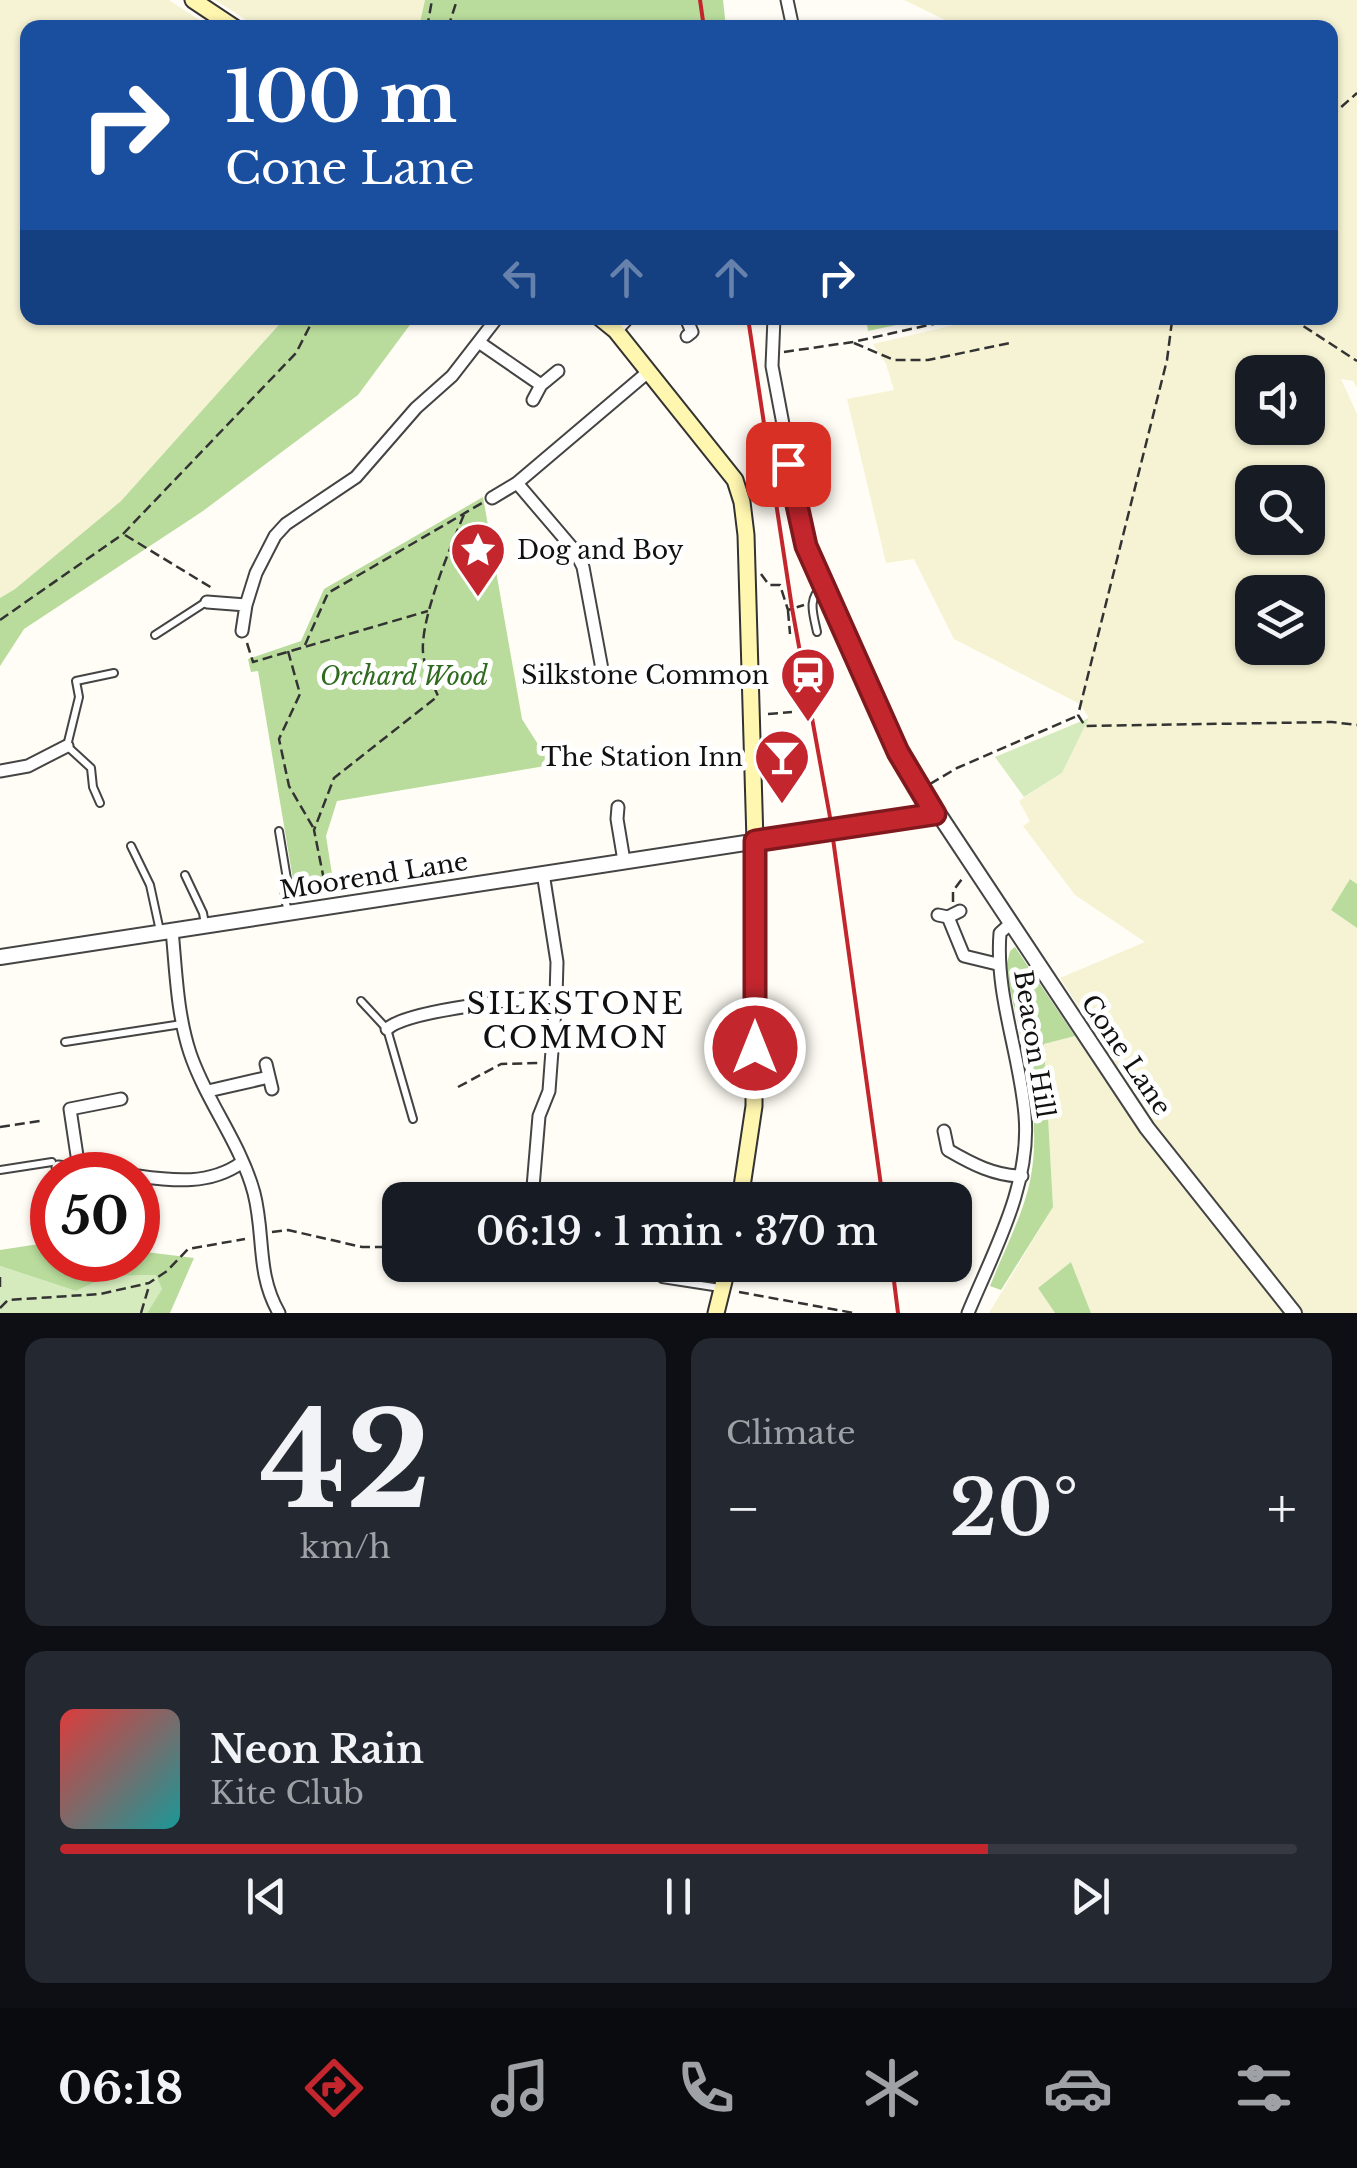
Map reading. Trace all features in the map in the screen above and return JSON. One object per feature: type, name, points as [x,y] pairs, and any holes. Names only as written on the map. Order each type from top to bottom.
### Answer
[{"type":"main road","points":[[192,0],[223,20]]},
{"type":"main road","points":[[609,325],[735,480],[742,502],[747,554],[755,841],[754,1106],[743,1182]]},
{"type":"main road","points":[[716,1313],[724,1282]]},
{"type":"street","points":[[242,631],[242,605],[266,550],[286,524],[356,477],[416,408],[452,376],[492,325]]},
{"type":"street","points":[[616,331],[622,325]]},
{"type":"street","points":[[687,336],[692,332],[689,325]]},
{"type":"street","name":"Cone Lane","points":[[774,325],[773,353],[788,464],[806,546],[898,752],[935,814],[940,816],[1147,1128],[1294,1313]]},
{"type":"street","points":[[480,343],[541,384]]},
{"type":"street","points":[[533,400],[541,384],[558,372]]},
{"type":"street","points":[[492,498],[517,483],[648,372]]},
{"type":"street","points":[[517,483],[584,567],[604,680]]},
{"type":"street","points":[[207,602],[242,605]]},
{"type":"street","points":[[0,771],[28,766],[67,746]]},
{"type":"street","points":[[618,807],[616,819],[624,861]]},
{"type":"street","points":[[755,841],[935,814]]},
{"type":"street","name":"Moorend Lane","points":[[0,956],[755,841]]},
{"type":"street","points":[[528,1182],[539,1116],[549,1091],[556,997],[556,962],[543,874]]},
{"type":"street","points":[[951,914],[964,956],[998,964]]},
{"type":"street","name":"Beacon Hill","points":[[968,1313],[1022,1176],[1026,1115],[998,964],[1000,933],[1010,924]]},
{"type":"street","points":[[166,931],[191,1056],[252,1188],[266,1290],[278,1313]]},
{"type":"street","points":[[388,1029],[394,1023],[426,1014],[556,997]]},
{"type":"street","points":[[208,1090],[269,1077]]},
{"type":"street","points":[[76,1152],[70,1109],[121,1099]]},
{"type":"street","points":[[944,1131],[948,1150],[973,1165],[1006,1176],[1022,1176]]},
{"type":"street","points":[[160,1178],[183,1181],[230,1170],[241,1163]]},
{"type":"lane","points":[[817,632],[811,603],[823,585]]},
{"type":"lane","points":[[155,635],[198,604],[207,602]]},
{"type":"lane","points":[[100,803],[91,768],[67,746],[79,697],[76,681],[114,673]]},
{"type":"lane","points":[[752,754],[774,752]]},
{"type":"lane","points":[[279,830],[288,879],[284,896],[288,912]]},
{"type":"lane","points":[[131,846],[166,931]]},
{"type":"lane","points":[[185,875],[204,913],[205,925]]},
{"type":"lane","points":[[361,1002],[388,1029],[413,1119]]},
{"type":"lane","points":[[65,1042],[182,1024]]},
{"type":"lane","points":[[0,1170],[30,1167]]},
{"type":"lane","points":[[682,1282],[723,1288]]},
{"type":"path","points":[[1338,110],[1357,93]]},
{"type":"path","points":[[0,620],[123,534],[296,353],[310,325]]},
{"type":"path","points":[[773,353],[853,342],[929,325]]},
{"type":"path","points":[[1078,716],[1167,360],[1171,325]]},
{"type":"path","points":[[1302,325],[1357,362]]},
{"type":"path","points":[[853,342],[894,360],[928,360],[1010,343]]},
{"type":"path","points":[[305,645],[328,592],[492,498]]},
{"type":"path","points":[[314,830],[334,778],[438,696],[422,655],[446,558],[466,512]]},
{"type":"path","points":[[123,534],[242,605]]},
{"type":"path","points":[[747,554],[770,584],[780,585],[790,634]]},
{"type":"path","points":[[788,610],[811,603]]},
{"type":"path","points":[[242,631],[253,662],[430,611]]},
{"type":"path","points":[[288,651],[300,694],[279,739],[290,786],[314,830],[327,906]]},
{"type":"path","points":[[752,715],[792,712]]},
{"type":"path","points":[[1078,716],[1086,726],[1332,722],[1357,725]]},
{"type":"path","points":[[922,788],[957,768],[1078,716]]},
{"type":"path","points":[[951,914],[956,884],[976,870]]},
{"type":"path","points":[[458,1087],[501,1064],[551,1063]]},
{"type":"path","points":[[0,1127],[40,1120]]},
{"type":"path","points":[[160,1275],[188,1248],[288,1230],[382,1247]]},
{"type":"path","points":[[0,1277],[0,1290]]},
{"type":"path","points":[[0,1308],[8,1300],[100,1294],[149,1282],[141,1313]]},
{"type":"path","points":[[723,1288],[854,1313]]},
{"type":"path","points":[[814,1313],[816,1306]]},
{"type":"shaded area","points":[[0,0],[169,0],[199,20],[20,20],[20,325],[279,325],[121,501],[0,598]]},
{"type":"shaded area","points":[[215,0],[425,0],[421,20],[246,20]]},
{"type":"shaded area","points":[[904,0],[1357,0],[1357,387],[1353,381],[1341,379],[1357,414],[1357,884],[1351,879],[1331,910],[1357,928],[1357,1313],[1091,1313],[1071,1262],[1038,1288],[1055,1313],[989,1313],[1053,1207],[1044,1044],[1094,1031],[1060,978],[1145,942],[1075,895],[1023,826],[1030,821],[1019,801],[1062,773],[1089,718],[1080,704],[954,639],[914,559],[886,563],[847,399],[894,390],[886,364],[873,344],[954,325],[1338,325],[1338,20],[945,20]]},
{"type":"green space","points":[[425,0],[723,0],[725,20],[421,20]]},
{"type":"green space","points":[[279,325],[410,325],[358,395],[203,511],[24,629],[0,666],[0,598],[121,501]]},
{"type":"green space","points":[[867,325],[896,325],[868,331]]},
{"type":"green space","name":"Orchard Wood","points":[[483,497],[522,719],[551,765],[337,801],[326,836],[335,893],[296,897],[258,671],[251,672],[248,659],[301,641],[324,589]]},
{"type":"green space","points":[[1089,718],[1062,773],[1024,797],[995,757]]},
{"type":"green space","points":[[1350,879],[1357,884],[1357,928],[1331,910]]},
{"type":"green space","points":[[1015,947],[1075,1036],[1044,1044],[1053,1207],[1001,1290],[990,1286],[1024,1203],[1034,1151],[1032,1098],[1006,968],[1010,951]]},
{"type":"green space","points":[[30,1245],[30,1276],[0,1266],[0,1250]]},
{"type":"green space","points":[[160,1254],[194,1258],[170,1313],[147,1313],[162,1289]]},
{"type":"green space","points":[[1071,1262],[1091,1313],[1055,1313],[1038,1288]]},
{"type":"green space","points":[[0,1266],[30,1276],[30,1282],[49,1282],[76,1291],[95,1282],[160,1282],[162,1289],[147,1313],[0,1313]]},
{"type":"green space","points":[[49,1282],[95,1282],[76,1291]]},
{"type":"railway","points":[[700,0],[703,20]]},
{"type":"railway","points":[[749,325],[792,608],[830,817],[881,1182]]},
{"type":"railway","points":[[894,1282],[898,1313]]},
{"type":"place","name":"Dog and Boy","points":[[478,599]]},
{"type":"place","name":"Silkstone Common","points":[[808,724]]},
{"type":"place","name":"The Station Inn","points":[[782,806]]},
{"type":"district","name":"SILKSTONE COMMON","points":[[576,1020]]},
{"type":"route","points":[[755,1048],[755,841],[935,814],[898,752],[806,546],[788,464]]}]
